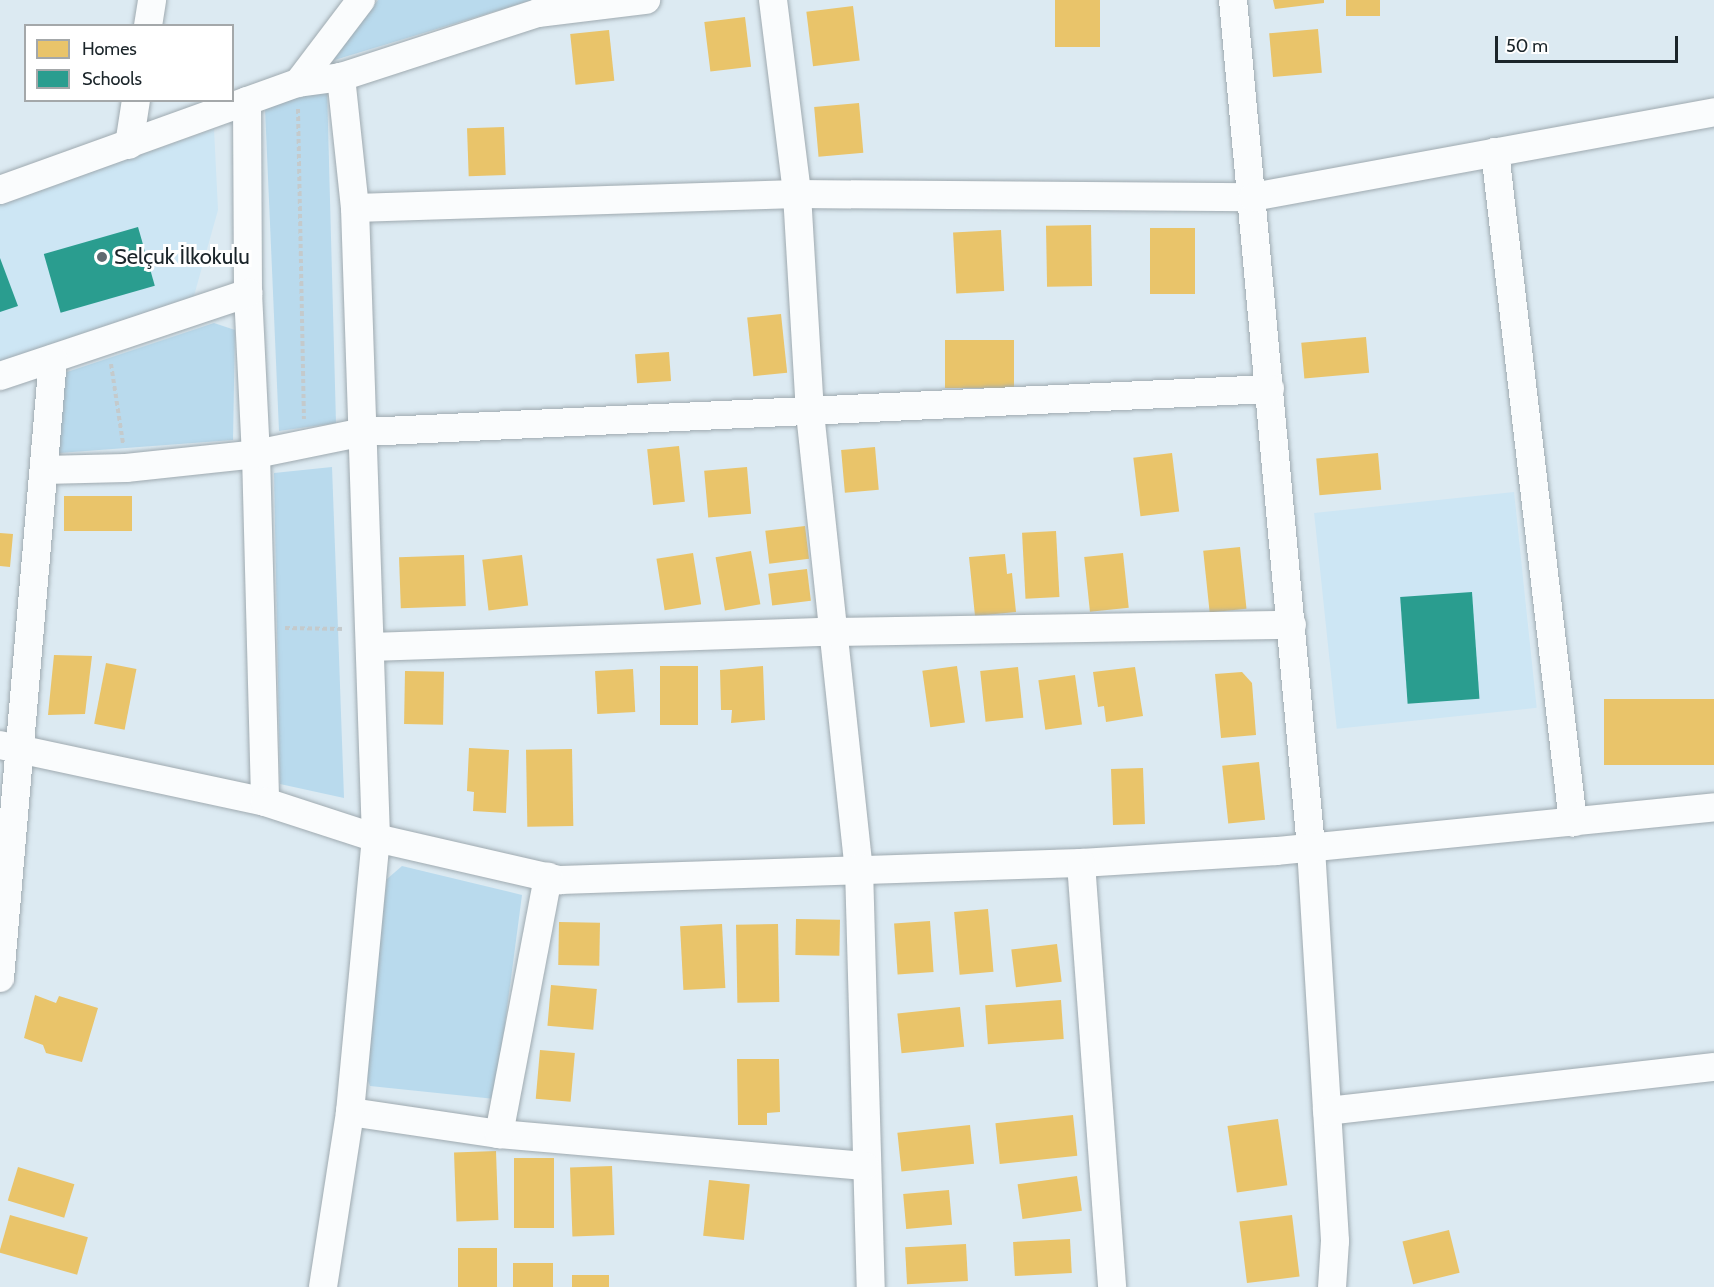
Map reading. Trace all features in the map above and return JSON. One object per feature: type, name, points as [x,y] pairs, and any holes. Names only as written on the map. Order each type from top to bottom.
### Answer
[{"type":"street","points":[[148,24],[152,0]]},
{"type":"street","points":[[298,83],[361,0]]},
{"type":"street","points":[[0,190],[298,83],[341,77],[538,13],[646,0]]},
{"type":"street","points":[[773,0],[797,194],[810,413],[859,868],[865,1166],[871,1287]]},
{"type":"street","points":[[1233,0],[1253,197],[1311,848],[1335,1241],[1332,1287]]},
{"type":"street","points":[[323,1287],[350,1112],[376,837],[355,208],[341,77]]},
{"type":"street","points":[[247,101],[248,293],[256,454],[265,802]]},
{"type":"street","points":[[129,145],[136,102]]},
{"type":"street","points":[[355,208],[797,194],[1253,197],[1714,112]]},
{"type":"street","points":[[1496,152],[1573,822]]},
{"type":"street","points":[[0,375],[248,293]]},
{"type":"street","points":[[0,978],[10,747],[44,470],[52,359]]},
{"type":"street","points":[[44,470],[126,468],[256,454],[304,447],[364,432],[810,413],[1270,389]]},
{"type":"street","points":[[369,638],[1292,625]]},
{"type":"street","points":[[10,747],[265,802],[376,837],[548,877],[1081,863],[1311,848],[1714,807]]},
{"type":"street","points":[[1081,863],[1112,1287]]},
{"type":"street","points":[[499,1134],[548,877]]},
{"type":"street","points":[[1327,1111],[1714,1066]]},
{"type":"street","points":[[350,1112],[499,1134],[865,1166]]},
{"type":"path","points":[[298,83],[304,447]]},
{"type":"path","points":[[108,340],[126,468]]},
{"type":"path","points":[[260,628],[369,638]]},
{"type":"shaded area","points":[[378,0],[532,0],[328,62]]},
{"type":"shaded area","points":[[327,88],[336,423],[279,431],[265,108]]},
{"type":"shaded area","name":"Selçuk İlkokulu","points":[[214,129],[218,210],[192,303],[0,364],[0,203]]},
{"type":"shaded area","points":[[214,323],[235,330],[233,440],[59,453],[64,373]]},
{"type":"shaded area","points":[[332,467],[344,798],[280,784],[274,473]]},
{"type":"shaded area","points":[[1514,492],[1537,708],[1337,729],[1314,513]]},
{"type":"shaded area","points":[[402,866],[522,895],[495,1099],[370,1086],[363,1068],[387,879]]},
{"type":"building: Homes","points":[[1055,0],[1100,0],[1100,47],[1055,47]]},
{"type":"building: Homes","points":[[1273,0],[1324,0],[1324,3],[1275,9]]},
{"type":"building: Homes","points":[[1346,0],[1380,0],[1380,16],[1346,16]]},
{"type":"building: Homes","points":[[853,6],[860,61],[813,66],[806,12]]},
{"type":"building: Homes","points":[[745,17],[751,67],[710,72],[704,22]]},
{"type":"building: Homes","points":[[1318,29],[1322,73],[1273,77],[1269,33]]},
{"type":"building: Homes","points":[[609,30],[614,81],[576,85],[570,34]]},
{"type":"building: Homes","points":[[859,103],[863,153],[819,157],[814,107]]},
{"type":"building: Homes","points":[[504,127],[506,175],[469,176],[467,128]]},
{"type":"building: Homes","points":[[1091,225],[1092,286],[1047,287],[1046,226]]},
{"type":"building: Homes","points":[[1150,228],[1195,228],[1195,294],[1150,294]]},
{"type":"building: Homes","points":[[1001,230],[1004,291],[956,293],[953,233]]},
{"type":"building: Homes","points":[[781,314],[787,373],[753,376],[747,318]]},
{"type":"building: Homes","points":[[1366,337],[1369,373],[1304,379],[1301,343]]},
{"type":"building: Homes","points":[[945,340],[1014,340],[1014,388],[945,388]]},
{"type":"building: Homes","points":[[669,352],[671,381],[637,383],[635,354]]},
{"type":"building: Homes","points":[[679,446],[685,502],[653,505],[647,449]]},
{"type":"building: Homes","points":[[875,447],[879,490],[845,493],[841,450]]},
{"type":"building: Homes","points":[[1172,453],[1179,512],[1140,516],[1133,458]]},
{"type":"building: Homes","points":[[1378,453],[1381,490],[1319,495],[1316,458]]},
{"type":"building: Homes","points":[[747,467],[751,514],[708,518],[704,471]]},
{"type":"building: Homes","points":[[64,496],[132,496],[132,531],[64,531]]},
{"type":"building: Homes","points":[[805,526],[809,559],[769,564],[765,531]]},
{"type":"building: Homes","points":[[1056,531],[1059,597],[1026,599],[1022,533]]},
{"type":"building: Homes","points":[[0,533],[13,534],[10,567],[0,566]]},
{"type":"building: Homes","points":[[1240,547],[1246,609],[1210,613],[1203,551]]},
{"type":"building: Homes","points":[[751,551],[760,604],[725,610],[716,557]]},
{"type":"building: Homes","points":[[693,553],[701,604],[665,610],[656,559]]},
{"type":"building: Homes","points":[[1123,553],[1129,608],[1090,612],[1084,557]]},
{"type":"building: Homes","points":[[1005,554],[1007,574],[1012,573],[1016,612],[975,616],[969,557]]},
{"type":"building: Homes","points":[[464,555],[466,606],[401,608],[399,557]]},
{"type":"building: Homes","points":[[522,555],[528,606],[489,610],[482,560]]},
{"type":"building: Homes","points":[[807,569],[811,601],[772,606],[768,574]]},
{"type":"building: Homes","points":[[54,655],[92,656],[85,714],[48,715]]},
{"type":"building: Homes","points":[[106,663],[136,669],[125,730],[94,724]]},
{"type":"building: Homes","points":[[660,666],[698,666],[698,725],[660,725]]},
{"type":"building: Homes","points":[[763,666],[765,720],[731,723],[732,710],[721,710],[720,670]]},
{"type":"building: Homes","points":[[957,666],[965,722],[930,727],[922,671]]},
{"type":"building: Homes","points":[[1018,667],[1023,718],[986,722],[980,671]]},
{"type":"building: Homes","points":[[1135,667],[1143,716],[1106,722],[1104,706],[1098,707],[1093,672]]},
{"type":"building: Homes","points":[[633,669],[635,712],[597,714],[595,671]]},
{"type":"building: Homes","points":[[405,671],[444,672],[443,725],[404,724]]},
{"type":"building: Homes","points":[[1242,672],[1252,683],[1256,735],[1221,738],[1215,674]]},
{"type":"building: Homes","points":[[1075,675],[1082,725],[1045,730],[1038,680]]},
{"type":"building: Homes","points":[[1604,699],[1714,699],[1714,765],[1604,765]]},
{"type":"building: Homes","points":[[469,748],[509,750],[506,813],[473,811],[474,792],[467,791]]},
{"type":"building: Homes","points":[[572,749],[573,826],[527,827],[526,750]]},
{"type":"building: Homes","points":[[1259,762],[1265,820],[1228,824],[1222,766]]},
{"type":"building: Homes","points":[[1143,768],[1145,824],[1113,825],[1111,769]]},
{"type":"building: Homes","points":[[988,909],[993,972],[960,975],[954,912]]},
{"type":"building: Homes","points":[[796,919],[840,920],[839,956],[795,955]]},
{"type":"building: Homes","points":[[930,921],[934,972],[898,974],[894,924]]},
{"type":"building: Homes","points":[[559,922],[600,923],[599,966],[558,965]]},
{"type":"building: Homes","points":[[722,924],[725,988],[683,990],[680,926]]},
{"type":"building: Homes","points":[[778,924],[779,1002],[737,1003],[736,925]]},
{"type":"building: Homes","points":[[1057,944],[1062,982],[1016,987],[1011,950]]},
{"type":"building: Homes","points":[[551,985],[597,989],[593,1030],[547,1026]]},
{"type":"building: Homes","points":[[35,995],[56,1003],[59,996],[98,1008],[82,1062],[46,1053],[43,1045],[24,1038]]},
{"type":"building: Homes","points":[[1061,1000],[1064,1039],[988,1044],[985,1005]]},
{"type":"building: Homes","points":[[960,1007],[964,1047],[902,1053],[897,1014]]},
{"type":"building: Homes","points":[[540,1050],[575,1053],[571,1102],[536,1099]]},
{"type":"building: Homes","points":[[737,1059],[779,1059],[780,1112],[767,1113],[767,1125],[738,1125]]},
{"type":"building: Homes","points":[[1073,1115],[1077,1156],[1000,1164],[995,1123]]},
{"type":"building: Homes","points":[[1278,1119],[1287,1185],[1237,1192],[1227,1126]]},
{"type":"building: Homes","points":[[970,1125],[974,1164],[901,1171],[897,1133]]},
{"type":"building: Homes","points":[[496,1151],[498,1220],[456,1221],[454,1152]]},
{"type":"building: Homes","points":[[514,1158],[554,1158],[554,1228],[514,1228]]},
{"type":"building: Homes","points":[[612,1166],[614,1235],[572,1236],[570,1167]]},
{"type":"building: Homes","points":[[18,1167],[74,1184],[64,1218],[8,1200]]},
{"type":"building: Homes","points":[[1077,1176],[1082,1211],[1022,1219],[1018,1184]]},
{"type":"building: Homes","points":[[709,1180],[750,1184],[744,1240],[703,1236]]},
{"type":"building: Homes","points":[[949,1190],[952,1225],[906,1229],[903,1194]]},
{"type":"building: Homes","points":[[10,1215],[88,1237],[77,1275],[0,1253]]},
{"type":"building: Homes","points":[[1292,1215],[1300,1277],[1247,1283],[1239,1221]]},
{"type":"building: Homes","points":[[1449,1230],[1460,1273],[1413,1284],[1402,1242]]},
{"type":"building: Homes","points":[[1070,1239],[1072,1273],[1015,1276],[1013,1242]]},
{"type":"building: Homes","points":[[966,1244],[968,1281],[907,1284],[905,1247]]},
{"type":"building: Homes","points":[[458,1248],[497,1248],[497,1287],[458,1287]]},
{"type":"building: Homes","points":[[513,1263],[553,1263],[553,1287],[513,1287]]},
{"type":"building: Homes","points":[[572,1275],[609,1275],[609,1287],[572,1287]]},
{"type":"building: Schools","points":[[138,227],[155,286],[61,313],[44,254]]},
{"type":"building: Schools","points":[[0,258],[18,306],[0,312]]},
{"type":"building: Schools","points":[[1472,592],[1479,699],[1408,704],[1400,597]]},
{"type":"place","name":"Selçuk İlkokulu","points":[[102,257]]}]
